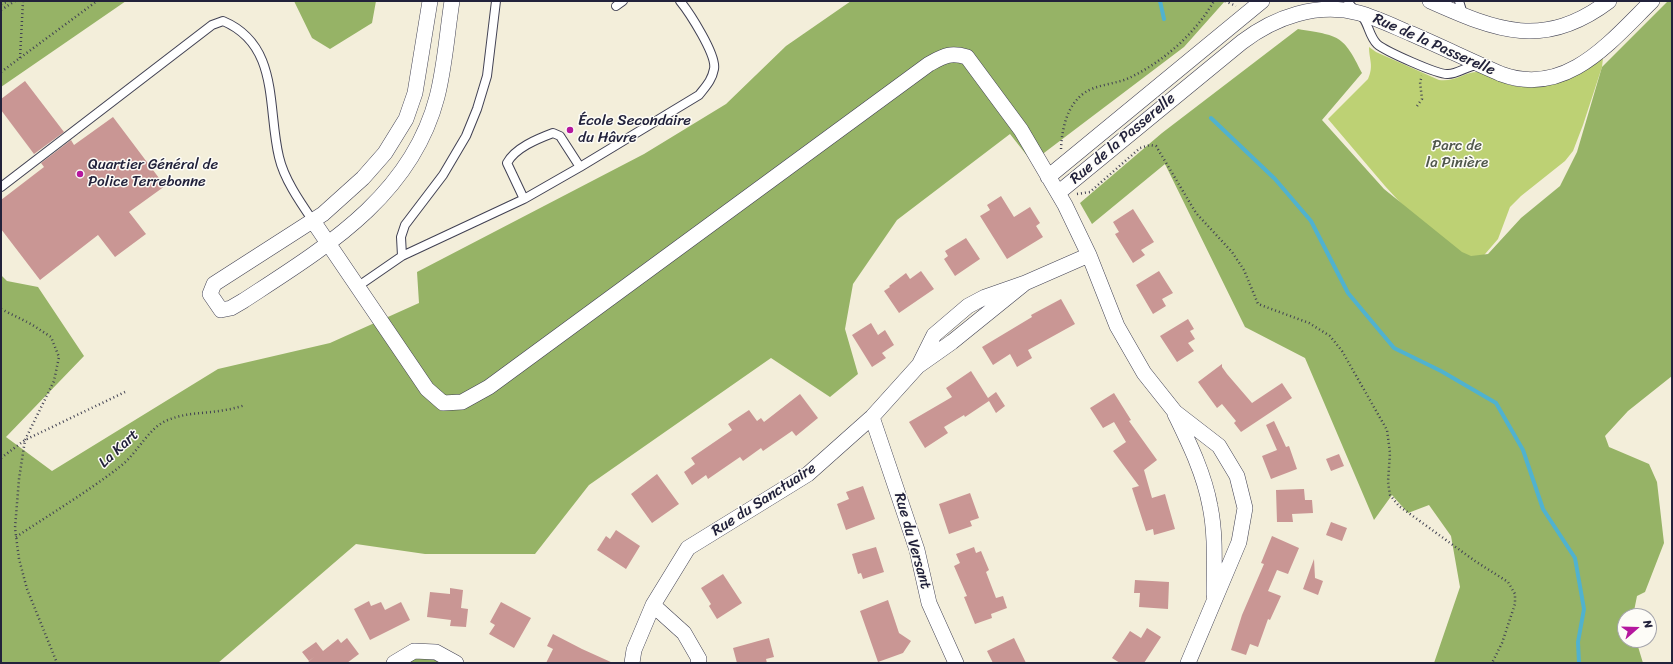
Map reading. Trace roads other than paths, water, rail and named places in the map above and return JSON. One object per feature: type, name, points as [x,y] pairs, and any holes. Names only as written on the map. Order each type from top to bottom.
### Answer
[{"type":"street","points":[[430,1],[419,78],[410,107],[399,131],[385,153],[363,178],[313,221],[218,280],[211,288],[210,294],[211,298],[221,310],[231,308],[329,244],[378,200],[398,177],[415,152],[437,98],[452,1]]},
{"type":"street","name":"Rue de la Passerelle","points":[[1048,177],[1262,1]]},
{"type":"street","points":[[1430,1],[1465,17],[1500,28],[1537,31],[1572,23],[1590,14],[1609,1]]},
{"type":"street","name":"Rue de la Passerelle","points":[[1065,192],[1242,42],[1260,29],[1285,17],[1305,12],[1339,10],[1358,13],[1384,22],[1510,77],[1528,80],[1566,74],[1593,57],[1652,1]]},
{"type":"street","points":[[313,221],[427,390],[443,403],[462,402],[489,387],[908,78],[943,56],[955,54],[967,57],[1021,130],[1048,177],[1065,192],[1117,326],[1144,373],[1175,412],[1219,446],[1237,476],[1245,508],[1239,542],[1188,663]]},
{"type":"street","name":"Rue du Sanctuaire","points":[[632,663],[634,650],[653,605],[688,548],[808,474],[872,417],[918,366],[952,342],[1025,283],[1089,255]]},
{"type":"street","points":[[1175,412],[1202,474],[1210,505],[1214,537],[1214,602]]},
{"type":"street","name":"Rue du Versant","points":[[872,417],[917,550],[929,603],[956,663]]},
{"type":"street","points":[[653,605],[684,633],[699,659],[698,663]]},
{"type":"street","points":[[394,663],[414,651],[436,652],[456,663]]},
{"type":"lane","points":[[402,256],[401,237],[405,226],[443,175],[466,136],[477,109],[487,76],[496,1]]},
{"type":"lane","points":[[616,6],[623,1]]},
{"type":"lane","points":[[357,287],[402,256],[524,199],[699,95],[711,81],[715,67],[712,52],[680,1]]},
{"type":"lane","points":[[1348,1],[1351,7],[1365,20],[1371,36],[1377,44],[1433,71],[1448,74],[1468,66],[1480,64]]},
{"type":"lane","points":[[1459,1],[1465,17]]},
{"type":"lane","points":[[1,187],[212,25],[223,21],[233,25],[252,42],[262,56],[267,73],[278,156],[283,170],[313,221]]},
{"type":"lane","points":[[524,199],[507,163],[511,155],[541,137],[553,133],[560,136],[580,167]]},
{"type":"waterway","points":[[1160,1],[1164,19]]},
{"type":"waterway","points":[[1211,118],[1275,179],[1311,221],[1348,293],[1394,348],[1441,371],[1496,403],[1523,450],[1543,509],[1575,558],[1584,609],[1578,642],[1579,663]]},
{"type":"place","name":"École Secondaire du Hâvre","points":[[570,130]]},
{"type":"place","name":"Quartier Général de Police Terrebonne","points":[[80,174]]},
{"type":"park label","name":"Parc de la Pinière","points":[[1457,154]]}]
